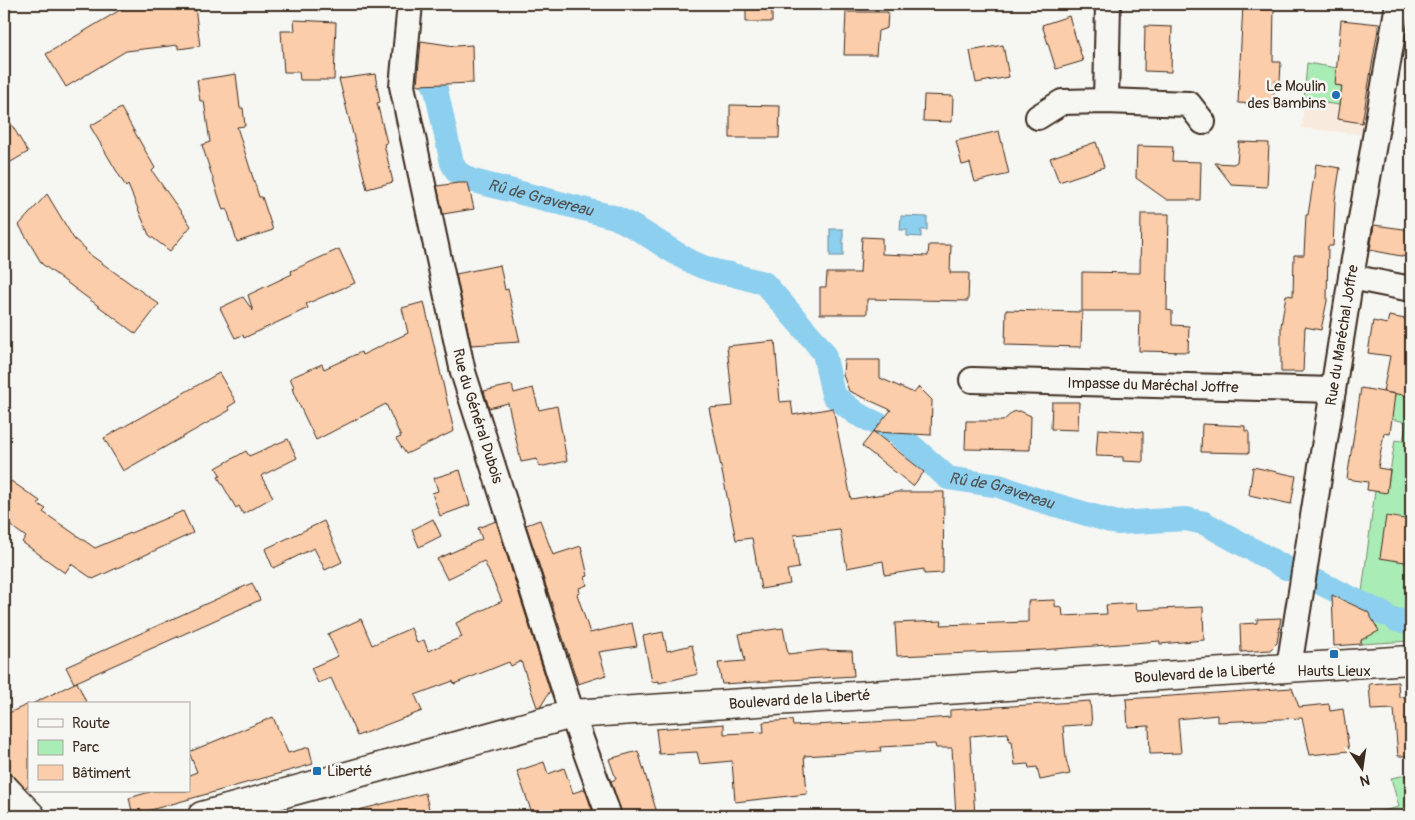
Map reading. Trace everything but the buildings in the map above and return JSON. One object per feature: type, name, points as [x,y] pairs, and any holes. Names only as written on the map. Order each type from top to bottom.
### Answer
[{"type":"street","name":"Rue du Général Dubois","points":[[410,4],[402,86],[463,372],[572,714],[609,816]]},
{"type":"street","points":[[1106,100],[1108,4]]},
{"type":"street","name":"Rue du Maréchal Joffre","points":[[1289,667],[1351,277],[1398,4]]},
{"type":"street","points":[[1038,117],[1062,102],[1106,100],[1189,104],[1203,122]]},
{"type":"street","points":[[1351,277],[1411,289]]},
{"type":"street","name":"Impasse du Maréchal Joffre","points":[[972,380],[1333,390]]},
{"type":"street","name":"Boulevard de la Liberté","points":[[202,816],[572,714],[1411,660]]},
{"type":"street","points":[[4,788],[31,816]]},
{"type":"shaded area","name":"Le Moulin des Bambins","points":[[1307,63],[1371,72],[1361,134],[1302,128]]},
{"type":"green space","points":[[1307,63],[1337,68],[1335,85],[1342,86],[1339,105],[1304,100]]},
{"type":"green space","points":[[1388,392],[1411,396],[1411,641],[1361,644],[1360,608],[1375,491],[1387,492],[1395,440],[1403,441],[1407,422],[1384,418]]},
{"type":"green space","points":[[1411,774],[1411,816],[1382,816],[1378,812],[1399,807],[1391,778]]},
{"type":"water","points":[[901,216],[927,217],[927,230],[921,230],[921,237],[907,236],[907,230],[900,230]]},
{"type":"water","points":[[830,229],[843,229],[843,256],[830,256]]},
{"type":"waterway","name":"Rû de Gravereau","points":[[418,63],[428,73],[436,89],[452,163],[457,172],[470,180],[614,217],[698,265],[713,271],[730,274]]},
{"type":"waterway","name":"Rû de Gravereau","points":[[737,276],[764,283],[813,339],[824,353],[833,395],[857,414],[897,433],[948,478],[999,486],[1032,498],[1117,523],[1186,519],[1204,523],[1286,568]]},
{"type":"waterway","points":[[1318,582],[1384,614]]},
{"type":"waterway","points":[[1396,620],[1411,623]]},
{"type":"place","name":"Le Moulin des Bambins","points":[[1336,95]]},
{"type":"place","name":"Hauts Lieux","points":[[1334,654]]},
{"type":"place","name":"Liberté","points":[[317,771]]}]
